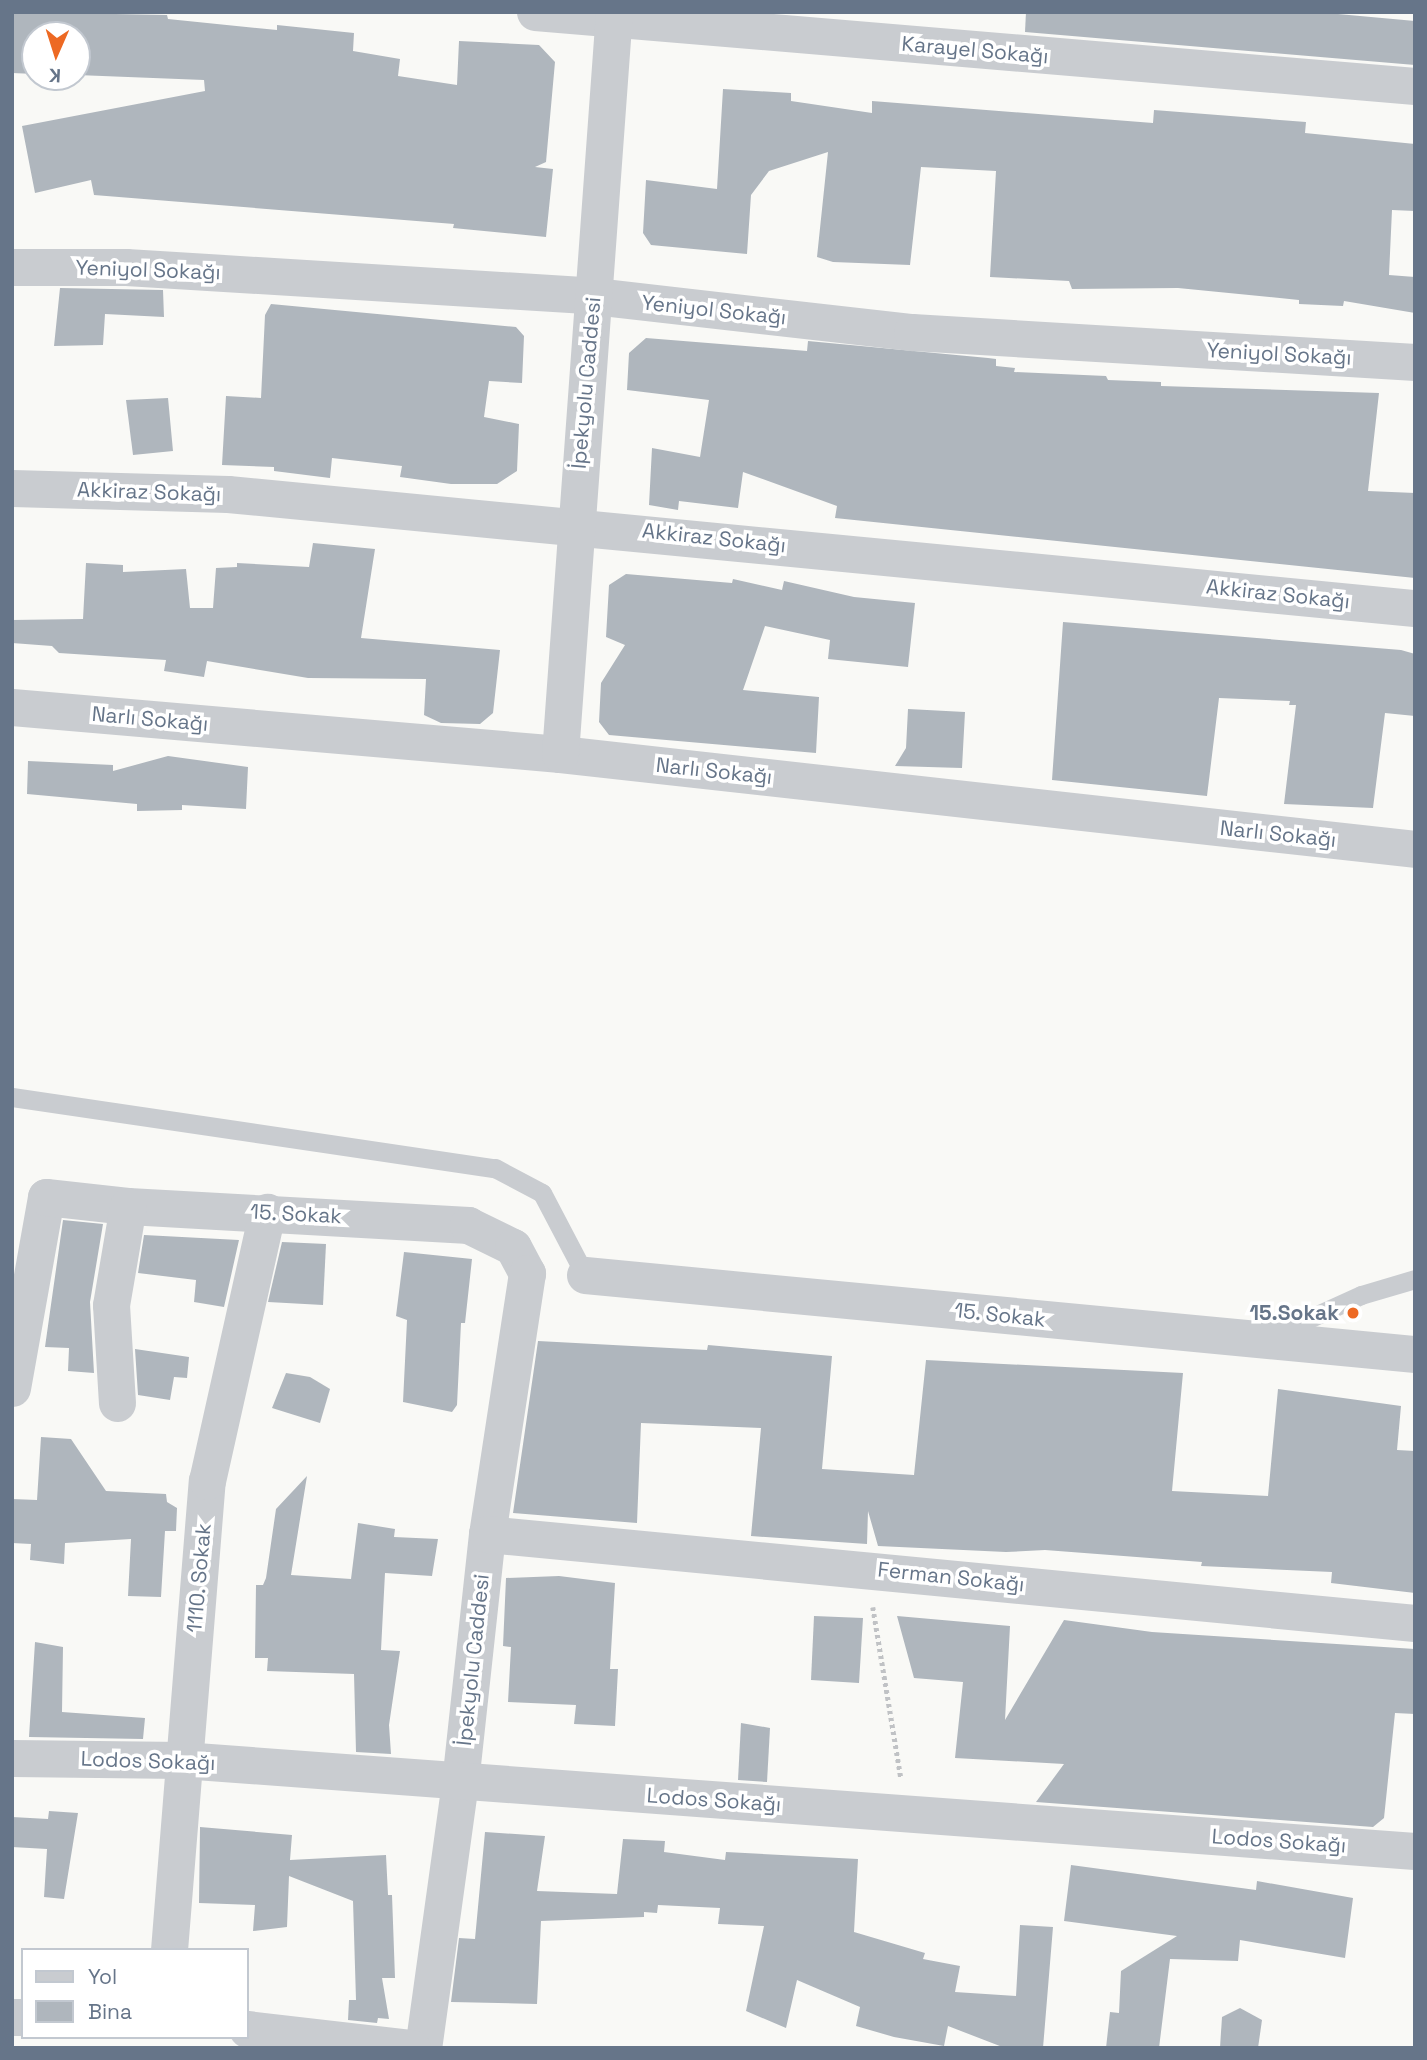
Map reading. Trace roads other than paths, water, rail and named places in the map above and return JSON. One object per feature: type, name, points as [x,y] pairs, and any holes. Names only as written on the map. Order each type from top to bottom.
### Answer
[{"type":"street","name":"Karayel Sokağı","points":[[535,12],[1415,86]]},
{"type":"street","name":"İpekyolu Caddesi","points":[[560,754],[573,524],[594,296],[613,17]]},
{"type":"street","name":"Yeniyol Sokağı","points":[[12,267],[127,267],[594,296],[912,332],[1415,362]]},
{"type":"street","name":"Akkiraz Sokağı","points":[[12,488],[228,494],[573,524],[1415,608]]},
{"type":"street","name":"Narlı Sokağı","points":[[12,707],[560,754],[1415,849]]},
{"type":"street","name":"15. Sokak","points":[[12,1388],[46,1197],[128,1206],[468,1225],[513,1247],[527,1273]]},
{"type":"street","points":[[117,1403],[111,1305],[128,1206]]},
{"type":"street","name":"1110. Sokak","points":[[169,1948],[182,1760],[207,1481],[267,1212]]},
{"type":"street","name":"15. Sokak","points":[[577,1261],[1263,1340],[1415,1354]]},
{"type":"street","name":"İpekyolu Caddesi","points":[[423,2048],[460,1782],[487,1534],[527,1273]]},
{"type":"street","name":"Ferman Sokağı","points":[[487,1534],[867,1568],[1415,1623]]},
{"type":"street","name":"Lodos Sokağı","points":[[12,1758],[182,1760],[1415,1851]]},
{"type":"street","points":[[248,2029],[412,2048]]},
{"type":"lane","points":[[12,1097],[495,1168],[542,1194],[559,1221],[577,1261]]},
{"type":"lane","points":[[1263,1340],[1361,1295],[1415,1279]]},
{"type":"place","name":"15.Sokak","points":[[1353,1313]]}]
